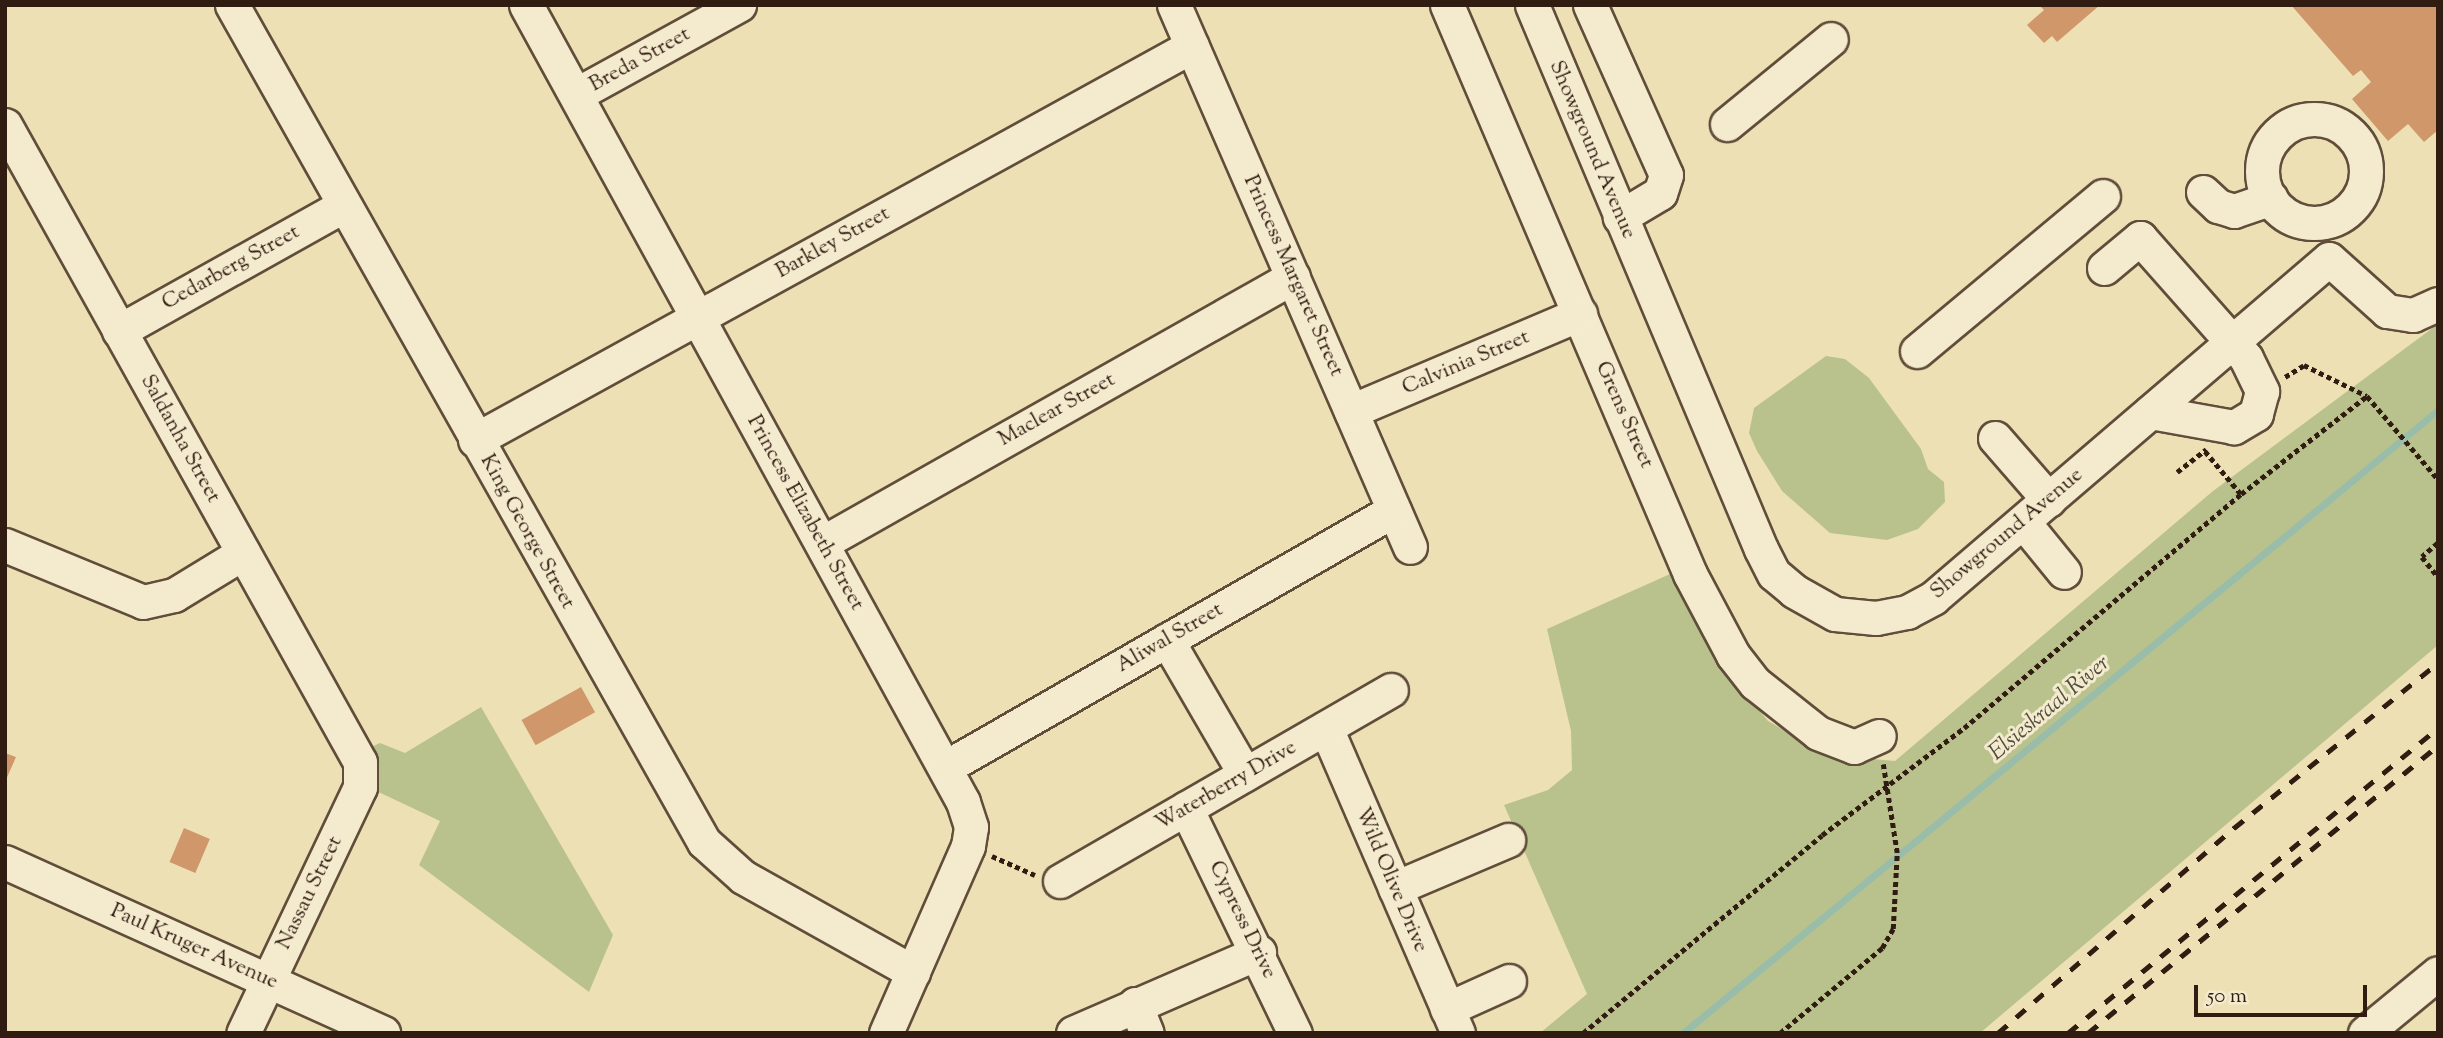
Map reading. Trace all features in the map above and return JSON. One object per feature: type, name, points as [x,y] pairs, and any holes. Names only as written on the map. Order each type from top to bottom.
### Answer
[{"type":"street","name":"King George Street","points":[[232,5],[704,842],[743,877],[913,972]]},
{"type":"street","name":"Princess Elizabeth Street","points":[[526,5],[578,94],[697,317],[946,767],[971,827],[968,846],[886,1033]]},
{"type":"street","name":"Breda Street","points":[[578,94],[739,5]]},
{"type":"street","name":"Princess Margaret Street","points":[[1174,5],[1410,547]]},
{"type":"street","name":"Grens Street","points":[[1447,5],[1690,574],[1733,655],[1755,683],[1818,733],[1854,747],[1879,736]]},
{"type":"street","name":"Showground Avenue","points":[[1532,5],[1761,549],[1774,574],[1794,591],[1835,614],[1876,618],[1907,612],[1933,598],[2024,523],[2329,259]]},
{"type":"street","points":[[1590,5],[1665,175],[1660,193],[1620,217]]},
{"type":"street","points":[[1727,124],[1831,40]]},
{"type":"street","name":"Barkley Street","points":[[475,440],[1192,46]]},
{"type":"street","points":[[2312,120],[2342,127],[2362,151],[2364,184],[2341,217],[2319,224],[2299,223],[2271,198],[2264,157],[2280,130],[2312,120]]},
{"type":"street","name":"Saldanha Street","points":[[5,125],[356,751]]},
{"type":"street","points":[[2203,192],[2234,211],[2271,198]]},
{"type":"street","points":[[1917,351],[2103,196]]},
{"type":"street","name":"Cedarberg Street","points":[[119,331],[343,206]]},
{"type":"street","points":[[2319,224],[2329,259],[2387,311],[2413,315],[2438,304]]},
{"type":"street","points":[[2104,268],[2140,238],[2252,366],[2262,391],[2256,414],[2234,427],[2150,412]]},
{"type":"street","name":"Maclear Street","points":[[822,543],[1293,277]]},
{"type":"street","name":"Calvinia Street","points":[[1351,411],[1580,314]]},
{"type":"street","points":[[1995,438],[2049,500]]},
{"type":"street","name":"Aliwal Street","points":[[946,767],[1394,510]]},
{"type":"street","points":[[2024,523],[2064,572]]},
{"type":"street","points":[[5,545],[143,602],[174,595],[243,553]]},
{"type":"street","points":[[1167,640],[1245,774]]},
{"type":"street","name":"Waterberry Drive","points":[[1060,881],[1391,690]]},
{"type":"street","name":"Wild Olive Drive","points":[[1326,728],[1452,1021]]},
{"type":"street","name":"Nassau Street","points":[[243,1033],[360,787],[356,751]]},
{"type":"street","name":"Cypress Drive","points":[[1186,808],[1259,952],[1295,1033]]},
{"type":"street","points":[[1395,888],[1508,840]]},
{"type":"street","name":"Paul Kruger Avenue","points":[[5,862],[383,1033]]},
{"type":"street","points":[[1073,1033],[1141,1018],[1259,952]]},
{"type":"street","points":[[2365,1033],[2438,973]]},
{"type":"street","points":[[1452,1021],[1509,981]]},
{"type":"path","points":[[2262,391],[2304,365],[2367,396],[2438,479]]},
{"type":"path","points":[[1583,1033],[1822,835],[1885,791],[2241,494],[2367,396]]},
{"type":"path","points":[[2204,450],[2241,494]]},
{"type":"path","points":[[2438,543],[2422,557],[2438,577]]},
{"type":"path","points":[[1780,1033],[1882,948],[1895,922],[1897,853],[1891,809],[1885,791],[1879,736]]},
{"type":"path","points":[[968,846],[1060,881]]},
{"type":"green space","points":[[2438,324],[2438,645],[1980,1033],[1540,1033],[1587,994],[1504,805],[1548,790],[1572,770],[1571,731],[1547,629],[1679,570],[1738,685],[1768,721],[1828,755],[1895,761],[2213,491]]},
{"type":"green space","points":[[1826,356],[1845,359],[1869,378],[1921,449],[1928,469],[1944,482],[1945,502],[1918,529],[1887,540],[1830,533],[1782,491],[1757,451],[1749,433],[1754,408]]},
{"type":"green space","points":[[481,707],[613,935],[589,992],[419,865],[440,821],[370,788],[367,749],[380,743],[405,753]]},
{"type":"building","points":[[2039,5],[2100,5],[2057,42],[2052,36],[2044,43],[2027,25],[2044,10]]},
{"type":"building","points":[[2291,5],[2438,5],[2438,130],[2424,142],[2408,124],[2388,141],[2352,99],[2371,82],[2361,70],[2353,76]]},
{"type":"building","points":[[581,687],[595,712],[536,745],[522,720]]},
{"type":"building","points":[[5,753],[16,757],[5,782]]},
{"type":"building","points":[[184,828],[210,839],[195,873],[170,862]]},
{"type":"waterway","name":"Elsieskraal River","points":[[1683,1033],[2438,410]]},
{"type":"railway","points":[[1998,1033],[2234,828],[2438,663]]},
{"type":"railway","points":[[2068,1033],[2438,728]]},
{"type":"railway","points":[[2088,1033],[2438,746]]}]
